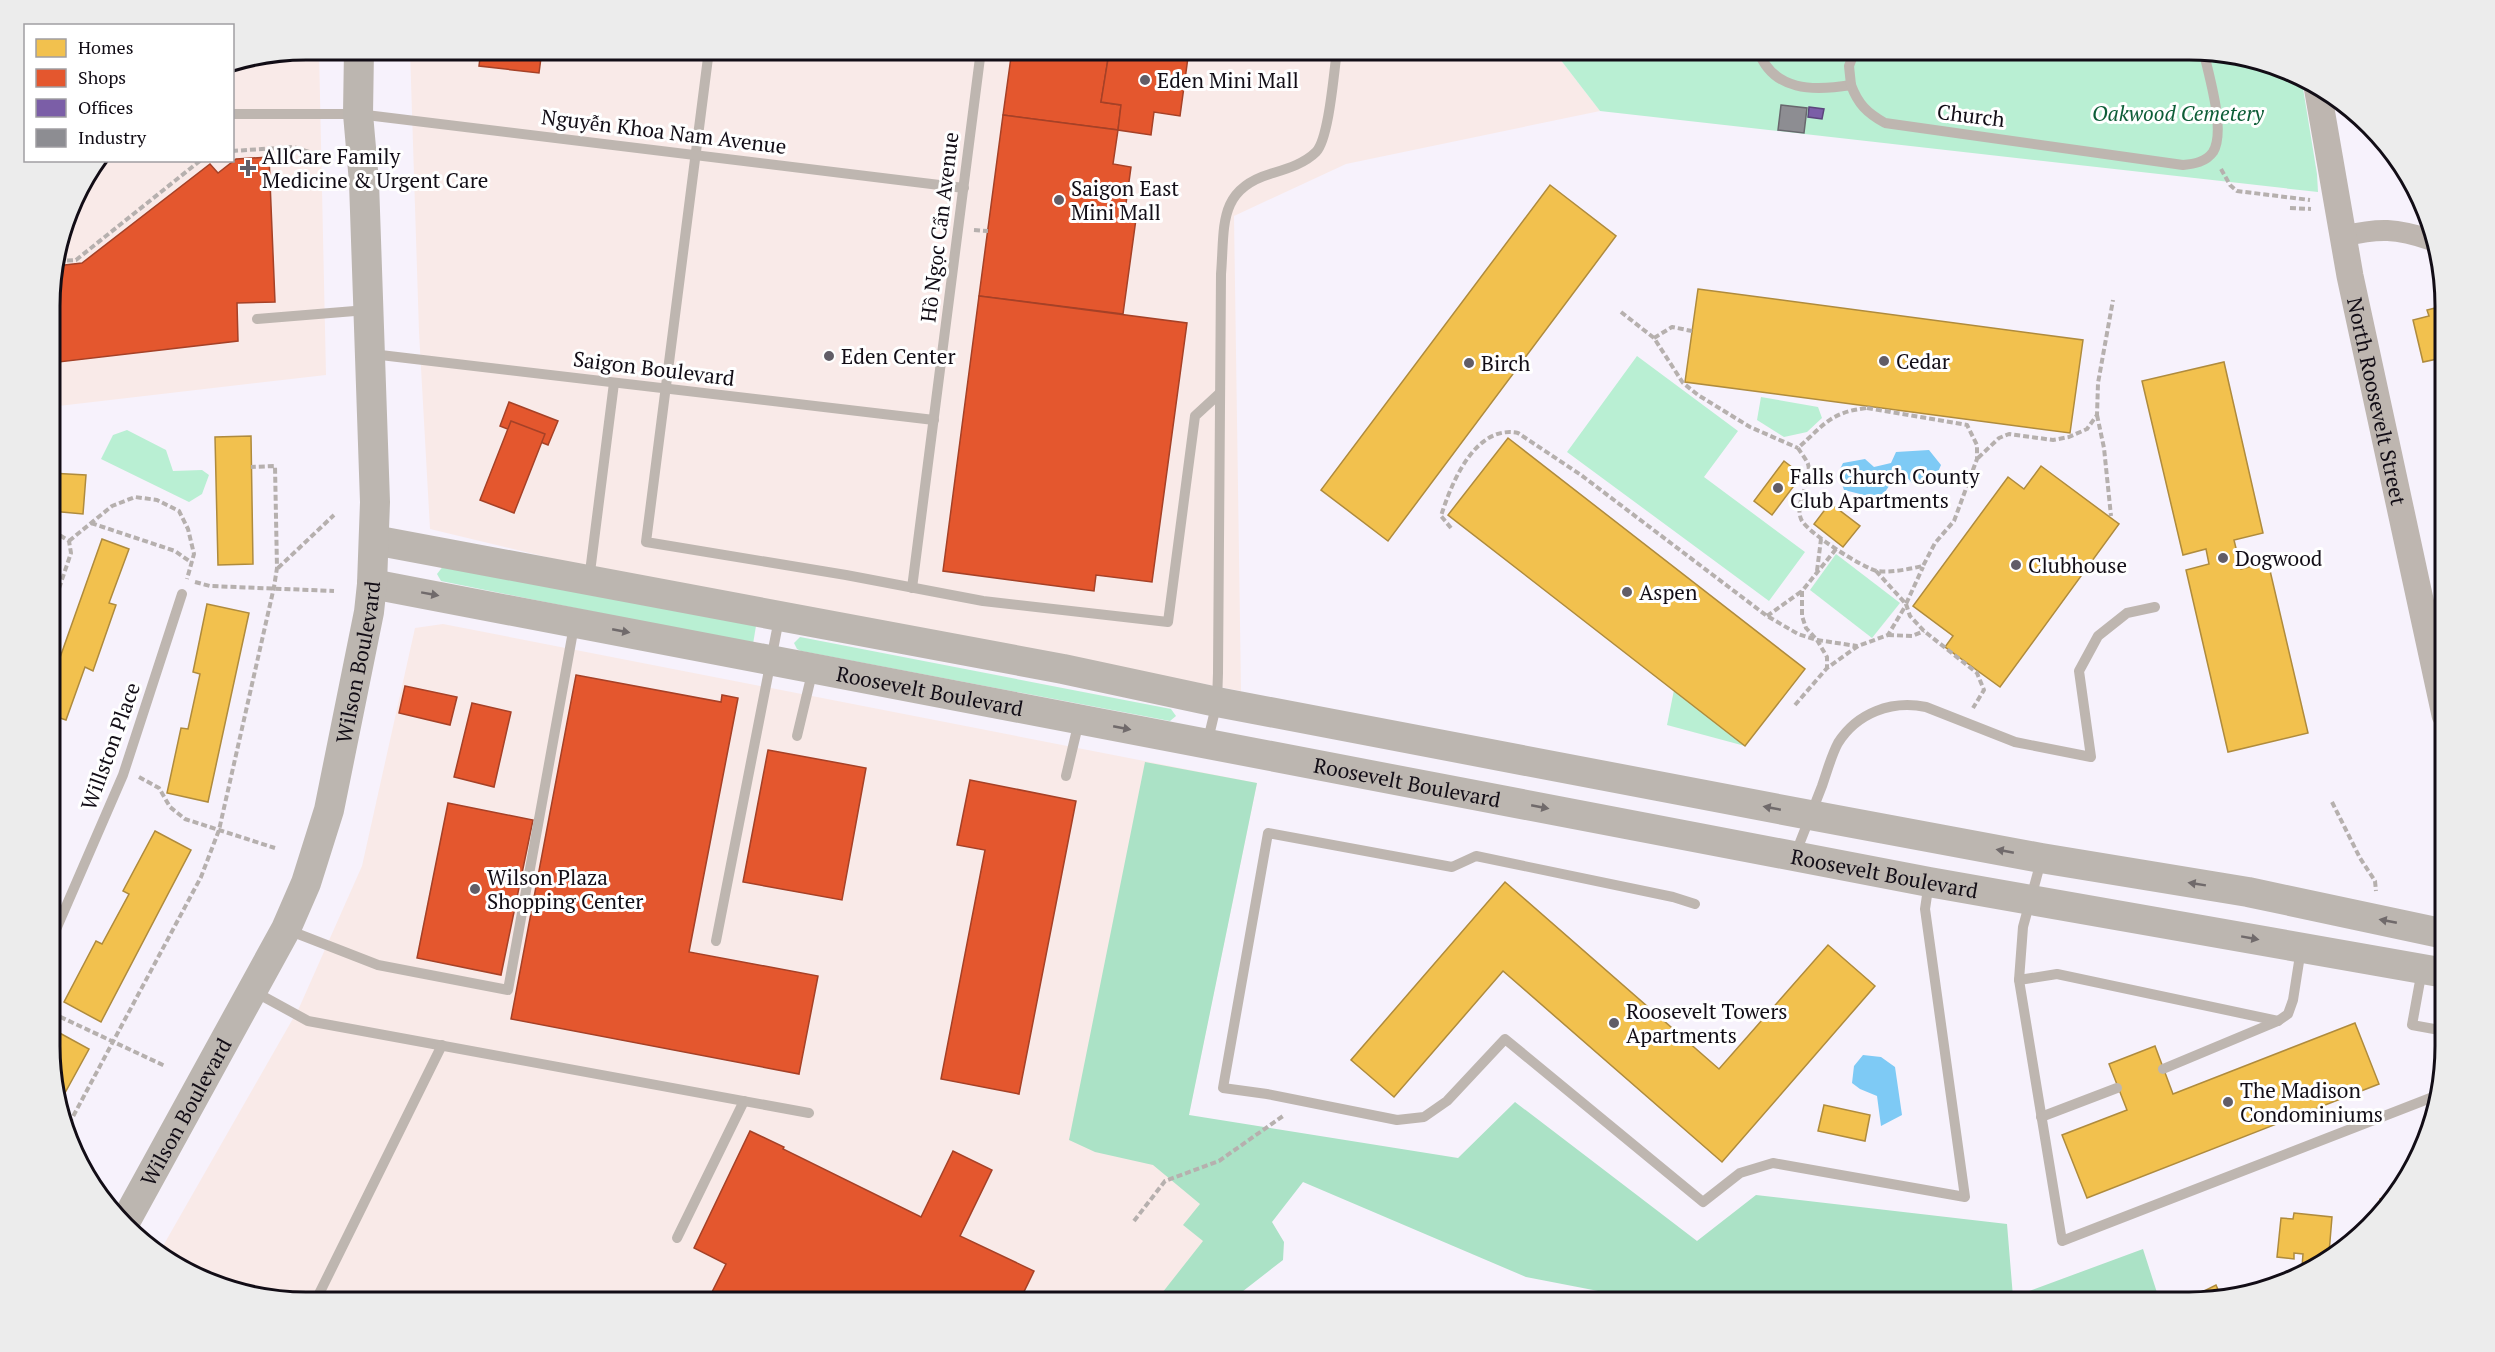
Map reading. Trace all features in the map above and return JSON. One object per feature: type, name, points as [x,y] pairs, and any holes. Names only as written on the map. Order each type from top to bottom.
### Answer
[{"type":"main road","name":"Wilson Boulevard","points":[[128,1216],[254,991],[286,929],[306,883],[329,810],[369,612],[375,502],[364,182],[358,114],[358,60]]},
{"type":"main road","name":"Roosevelt Boulevard","points":[[374,540],[1063,669],[1217,702],[1810,815],[2042,858],[2248,892],[2435,932]]},
{"type":"main road","name":"Roosevelt Boulevard","points":[[372,584],[1929,882],[2434,971]]},
{"type":"street","name":"North Roosevelt Street","points":[[2319,98],[2350,276],[2435,630]]},
{"type":"street","points":[[2344,236],[2382,229],[2425,238]]},
{"type":"lane","points":[[708,60],[646,542],[983,601],[1168,622],[1195,416],[1220,393]]},
{"type":"lane","name":"Hồ Ngọc Cẩn Avenue","points":[[912,588],[980,60]]},
{"type":"lane","points":[[1207,744],[1217,702],[1221,274],[1227,212],[1234,195],[1253,179],[1292,167],[1317,151],[1326,128],[1336,60]]},
{"type":"lane","points":[[1764,60],[1771,70],[1786,82],[1808,89],[1851,86],[1849,66],[1851,60]]},
{"type":"lane","points":[[2205,61],[2218,129],[2217,142],[2212,154]]},
{"type":"lane","name":"Church","points":[[1851,86],[1857,101],[1869,114],[1885,123],[1895,125],[2183,165],[2199,163],[2212,154]]},
{"type":"lane","name":"Nguyễn Khoa Nam Avenue","points":[[234,114],[358,114],[964,188]]},
{"type":"lane","points":[[257,320],[367,310]]},
{"type":"lane","name":"Saigon Boulevard","points":[[369,354],[934,420]]},
{"type":"lane","points":[[589,580],[615,383]]},
{"type":"lane","name":"Willston Place","points":[[60,920],[126,769],[182,594]]},
{"type":"lane","points":[[1795,856],[1837,745],[1850,728],[1867,714],[1891,705],[1913,704],[1926,707],[2015,742],[2091,757],[2079,671],[2098,636],[2127,613],[2154,607]]},
{"type":"lane","points":[[716,941],[780,616]]},
{"type":"lane","points":[[286,929],[378,965],[508,990],[575,622]]},
{"type":"lane","points":[[797,736],[814,669]]},
{"type":"lane","points":[[1066,776],[1080,720]]},
{"type":"lane","points":[[1695,904],[1673,897],[1476,856],[1452,867],[1268,833],[1223,1088],[1397,1120],[1424,1117],[1447,1101],[1505,1039],[1703,1202],[1740,1173],[1773,1163],[1965,1197],[1925,909],[1929,882]]},
{"type":"lane","points":[[2042,858],[2023,927],[2019,980],[2062,1241],[2429,1099]]},
{"type":"lane","points":[[2163,1069],[2278,1021],[2288,1014],[2293,1000],[2301,947]]},
{"type":"lane","points":[[2434,971],[2412,1025],[2435,1029]]},
{"type":"lane","points":[[2019,980],[2057,974],[2278,1021]]},
{"type":"lane","points":[[254,991],[308,1021],[809,1113]]},
{"type":"lane","points":[[320,1292],[442,1045]]},
{"type":"lane","points":[[2041,1117],[2117,1088]]},
{"type":"lane","points":[[677,1238],[744,1101]]},
{"type":"path","points":[[234,151],[292,147],[313,153]]},
{"type":"path","points":[[2212,154],[2218,160],[2228,182],[2237,190],[2310,200]]},
{"type":"path","points":[[65,261],[75,260],[198,162]]},
{"type":"path","points":[[2290,208],[2311,209]]},
{"type":"path","points":[[2110,516],[2104,448],[2097,415],[2098,383],[2113,300]]},
{"type":"path","points":[[1621,312],[1654,338],[1683,383],[1698,395],[1750,427],[1798,448],[1808,464],[1808,479],[1800,504],[1800,518],[1805,526],[1836,549],[1876,571],[1906,604],[1910,616],[1924,631],[1977,673],[1984,690],[1965,722]]},
{"type":"path","points":[[1654,338],[1672,327],[1692,331]]},
{"type":"path","points":[[1798,448],[1836,414],[1846,410],[1867,408],[1966,424],[1977,444],[1977,459],[1954,521],[1935,543],[1906,604],[1888,635]]},
{"type":"path","points":[[1977,459],[1999,438],[2009,434],[2053,440],[2069,437],[2086,429],[2097,415]]},
{"type":"path","points":[[1451,528],[1441,516],[1450,488],[1460,468],[1476,449],[1495,436],[1508,431],[1518,433],[1581,475],[1767,616],[1798,634],[1858,646]]},
{"type":"path","points":[[72,1120],[201,877],[219,830],[277,568],[274,466],[251,467]]},
{"type":"path","points":[[69,541],[112,506],[135,497],[157,500],[178,511],[188,529],[194,555],[182,594]]},
{"type":"path","points":[[277,568],[334,515]]},
{"type":"path","points":[[91,523],[175,551],[192,562]]},
{"type":"path","points":[[60,536],[69,541],[71,553],[60,585]]},
{"type":"path","points":[[1817,572],[1821,539]]},
{"type":"path","points":[[1767,616],[1802,591],[1836,549]]},
{"type":"path","points":[[1876,571],[1923,566]]},
{"type":"path","points":[[186,580],[210,586],[334,591]]},
{"type":"path","points":[[1802,591],[1802,616],[1806,628],[1817,639],[1827,657],[1827,668]]},
{"type":"path","points":[[1795,705],[1827,668],[1858,646],[1888,635],[1912,636],[1924,631]]},
{"type":"path","points":[[126,769],[159,788],[170,807],[185,819],[275,848]]},
{"type":"path","points":[[2332,802],[2360,858],[2375,881],[2376,895]]},
{"type":"path","points":[[60,1016],[165,1066]]},
{"type":"path","points":[[1134,1221],[1165,1181],[1219,1161],[1303,1102]]},
{"type":"shaded area","points":[[319,60],[326,375],[60,406],[62,274],[68,243],[85,197],[107,162],[234,162],[234,71],[243,68],[274,62]]},
{"type":"shaded area","name":"Eden Center","points":[[410,60],[1561,60],[1600,111],[1346,164],[1234,216],[1241,691],[575,564],[430,529],[419,332]]},
{"type":"shaded area","points":[[443,624],[1257,783],[1182,1148],[1303,1170],[1211,1292],[306,1292],[274,1290],[243,1284],[197,1267],[183,1259],[163,1246],[299,1008],[362,866],[415,628]]},
{"type":"green space","name":"Oakwood Cemetery","points":[[1561,60],[2189,60],[2221,62],[2268,73],[2303,88],[2318,192],[1600,111]]},
{"type":"green space","points":[[1637,356],[1738,431],[1704,477],[1805,552],[1769,601],[1567,452]]},
{"type":"green space","points":[[1761,397],[1818,407],[1822,418],[1807,432],[1784,437],[1757,420]]},
{"type":"green space","points":[[127,430],[166,450],[173,471],[202,470],[209,475],[202,494],[189,502],[101,459],[113,435]]},
{"type":"green space","points":[[1836,554],[1900,603],[1872,638],[1810,590]]},
{"type":"green space","points":[[444,565],[756,626],[753,644],[441,581],[437,574]]},
{"type":"green space","points":[[800,637],[1171,709],[1176,716],[1170,721],[801,651],[794,643]]},
{"type":"green space","points":[[1674,690],[1745,746],[1667,725]]},
{"type":"green space","points":[[1145,762],[1257,783],[1189,1115],[1458,1158],[1515,1102],[1697,1241],[1756,1195],[2007,1224],[2013,1292],[1603,1292],[1526,1277],[1303,1182],[1272,1222],[1284,1242],[1283,1260],[1242,1292],[1163,1292],[1203,1241],[1183,1225],[1200,1204],[1153,1165],[1095,1152],[1069,1140]]},
{"type":"green space","points":[[2143,1249],[2157,1292],[2027,1292]]},
{"type":"water","points":[[1929,450],[1941,465],[1934,481],[1912,483],[1906,476],[1894,479],[1880,499],[1844,490],[1838,473],[1843,463],[1865,459],[1874,467],[1891,463],[1896,452]]},
{"type":"water","points":[[1863,1055],[1881,1057],[1895,1067],[1902,1115],[1881,1126],[1877,1096],[1852,1083],[1854,1066]]},
{"type":"building: Homes","name":"Birch","points":[[1550,185],[1616,236],[1388,541],[1321,490]]},
{"type":"building: Homes","name":"Cedar","points":[[1698,289],[2083,340],[2070,433],[1685,382]]},
{"type":"building: Homes","points":[[2435,308],[2435,359],[2423,362],[2413,320],[2429,316],[2427,310]]},
{"type":"building: Homes","name":"Dogwood","points":[[2224,362],[2263,533],[2234,540],[2241,569],[2268,562],[2308,733],[2228,752],[2186,570],[2209,564],[2206,549],[2183,555],[2142,381]]},
{"type":"building: Homes","points":[[251,436],[253,564],[218,565],[215,437]]},
{"type":"building: Homes","name":"Aspen","points":[[1508,438],[1805,669],[1745,746],[1448,515]]},
{"type":"building: Homes","name":"Falls Church County Club Apartments","points":[[1784,461],[1802,475],[1772,515],[1754,501]]},
{"type":"building: Homes","name":"Clubhouse","points":[[2041,466],[2119,524],[2000,687],[1945,647],[1953,636],[1913,606],[2008,477],[2024,489]]},
{"type":"building: Homes","points":[[60,474],[86,475],[83,514],[60,512]]},
{"type":"building: Homes","name":"Falls Church County Club Apartments","points":[[1830,503],[1860,526],[1843,547],[1814,524]]},
{"type":"building: Homes","points":[[102,539],[129,549],[109,603],[116,605],[93,671],[85,667],[66,720],[60,718],[60,658]]},
{"type":"building: Homes","points":[[207,604],[249,613],[208,802],[167,793],[181,728],[188,729],[200,674],[193,672]]},
{"type":"building: Homes","points":[[155,831],[191,850],[101,1022],[64,1002],[96,941],[102,944],[129,894],[123,891]]},
{"type":"building: Homes","name":"Roosevelt Towers Apartments","points":[[1505,882],[1719,1069],[1828,945],[1875,986],[1722,1162],[1503,971],[1394,1097],[1351,1060]]},
{"type":"building: Homes","name":"The Madison Condominiums","points":[[2355,1023],[2379,1084],[2087,1198],[2062,1135],[2127,1110],[2109,1064],[2155,1046],[2173,1094]]},
{"type":"building: Homes","points":[[60,1033],[89,1049],[65,1093]]},
{"type":"building: Homes","points":[[1824,1105],[1870,1115],[1865,1141],[1818,1131]]},
{"type":"building: Homes","points":[[2294,1213],[2332,1217],[2329,1247],[2302,1265],[2303,1254],[2294,1253],[2294,1259],[2277,1257],[2281,1218],[2293,1219]]},
{"type":"building: Homes","points":[[2216,1285],[2218,1290],[2205,1291]]},
{"type":"building: Shops","points":[[480,60],[541,60],[539,73],[479,66]]},
{"type":"building: Shops","points":[[1011,60],[1108,60],[1101,102],[1121,105],[1118,130],[1003,115]]},
{"type":"building: Shops","name":"Eden Mini Mall","points":[[1108,60],[1188,60],[1180,116],[1154,112],[1151,135],[1118,130],[1121,105],[1101,102]]},
{"type":"building: Shops","name":"Saigon East Mini Mall","points":[[1003,115],[1118,130],[1113,164],[1131,167],[1124,218],[1136,219],[1123,314],[979,296]]},
{"type":"building: Shops","points":[[269,157],[275,302],[237,303],[238,341],[60,362],[60,306],[64,265],[82,263],[210,164],[218,173],[236,159]]},
{"type":"building: Shops","points":[[979,296],[1187,323],[1152,582],[1096,575],[1094,591],[943,571]]},
{"type":"building: Shops","points":[[509,402],[558,421],[548,445],[500,426]]},
{"type":"building: Shops","points":[[511,421],[545,434],[514,513],[480,500]]},
{"type":"building: Shops","points":[[576,675],[721,702],[722,695],[738,698],[689,952],[818,976],[799,1074],[511,1019]]},
{"type":"building: Shops","points":[[405,686],[457,697],[450,725],[399,713]]},
{"type":"building: Shops","points":[[472,703],[511,712],[494,787],[454,777]]},
{"type":"building: Shops","points":[[768,750],[866,768],[842,900],[743,882]]},
{"type":"building: Shops","points":[[970,780],[1076,801],[1019,1094],[941,1079],[985,850],[957,845]]},
{"type":"building: Shops","name":"Wilson Plaza Shopping Center","points":[[448,803],[533,820],[501,975],[417,958]]},
{"type":"building: Shops","points":[[750,1131],[921,1217],[953,1151],[992,1170],[960,1236],[1034,1271],[1024,1292],[712,1292],[726,1264],[694,1248]]},
{"type":"building: Offices","points":[[1809,107],[1824,109],[1822,119],[1808,117]]},
{"type":"building: Industry","points":[[1781,105],[1807,108],[1804,133],[1778,130]]},
{"type":"place","name":"Eden Mini Mall","points":[[1145,80]]},
{"type":"place","name":"AllCare Family Medicine & Urgent Care","points":[[248,168]]},
{"type":"place","name":"Saigon East Mini Mall","points":[[1059,200]]},
{"type":"place","name":"Eden Center","points":[[829,356]]},
{"type":"place","name":"Cedar","points":[[1884,361]]},
{"type":"place","name":"Birch","points":[[1469,363]]},
{"type":"place","name":"Falls Church County Club Apartments","points":[[1778,488]]},
{"type":"place","name":"Dogwood","points":[[2223,558]]},
{"type":"place","name":"Clubhouse","points":[[2016,565]]},
{"type":"place","name":"Aspen","points":[[1627,592]]},
{"type":"place","name":"Wilson Plaza Shopping Center","points":[[475,889]]},
{"type":"place","name":"Roosevelt Towers Apartments","points":[[1614,1023]]},
{"type":"place","name":"The Madison Condominiums","points":[[2228,1102]]}]
